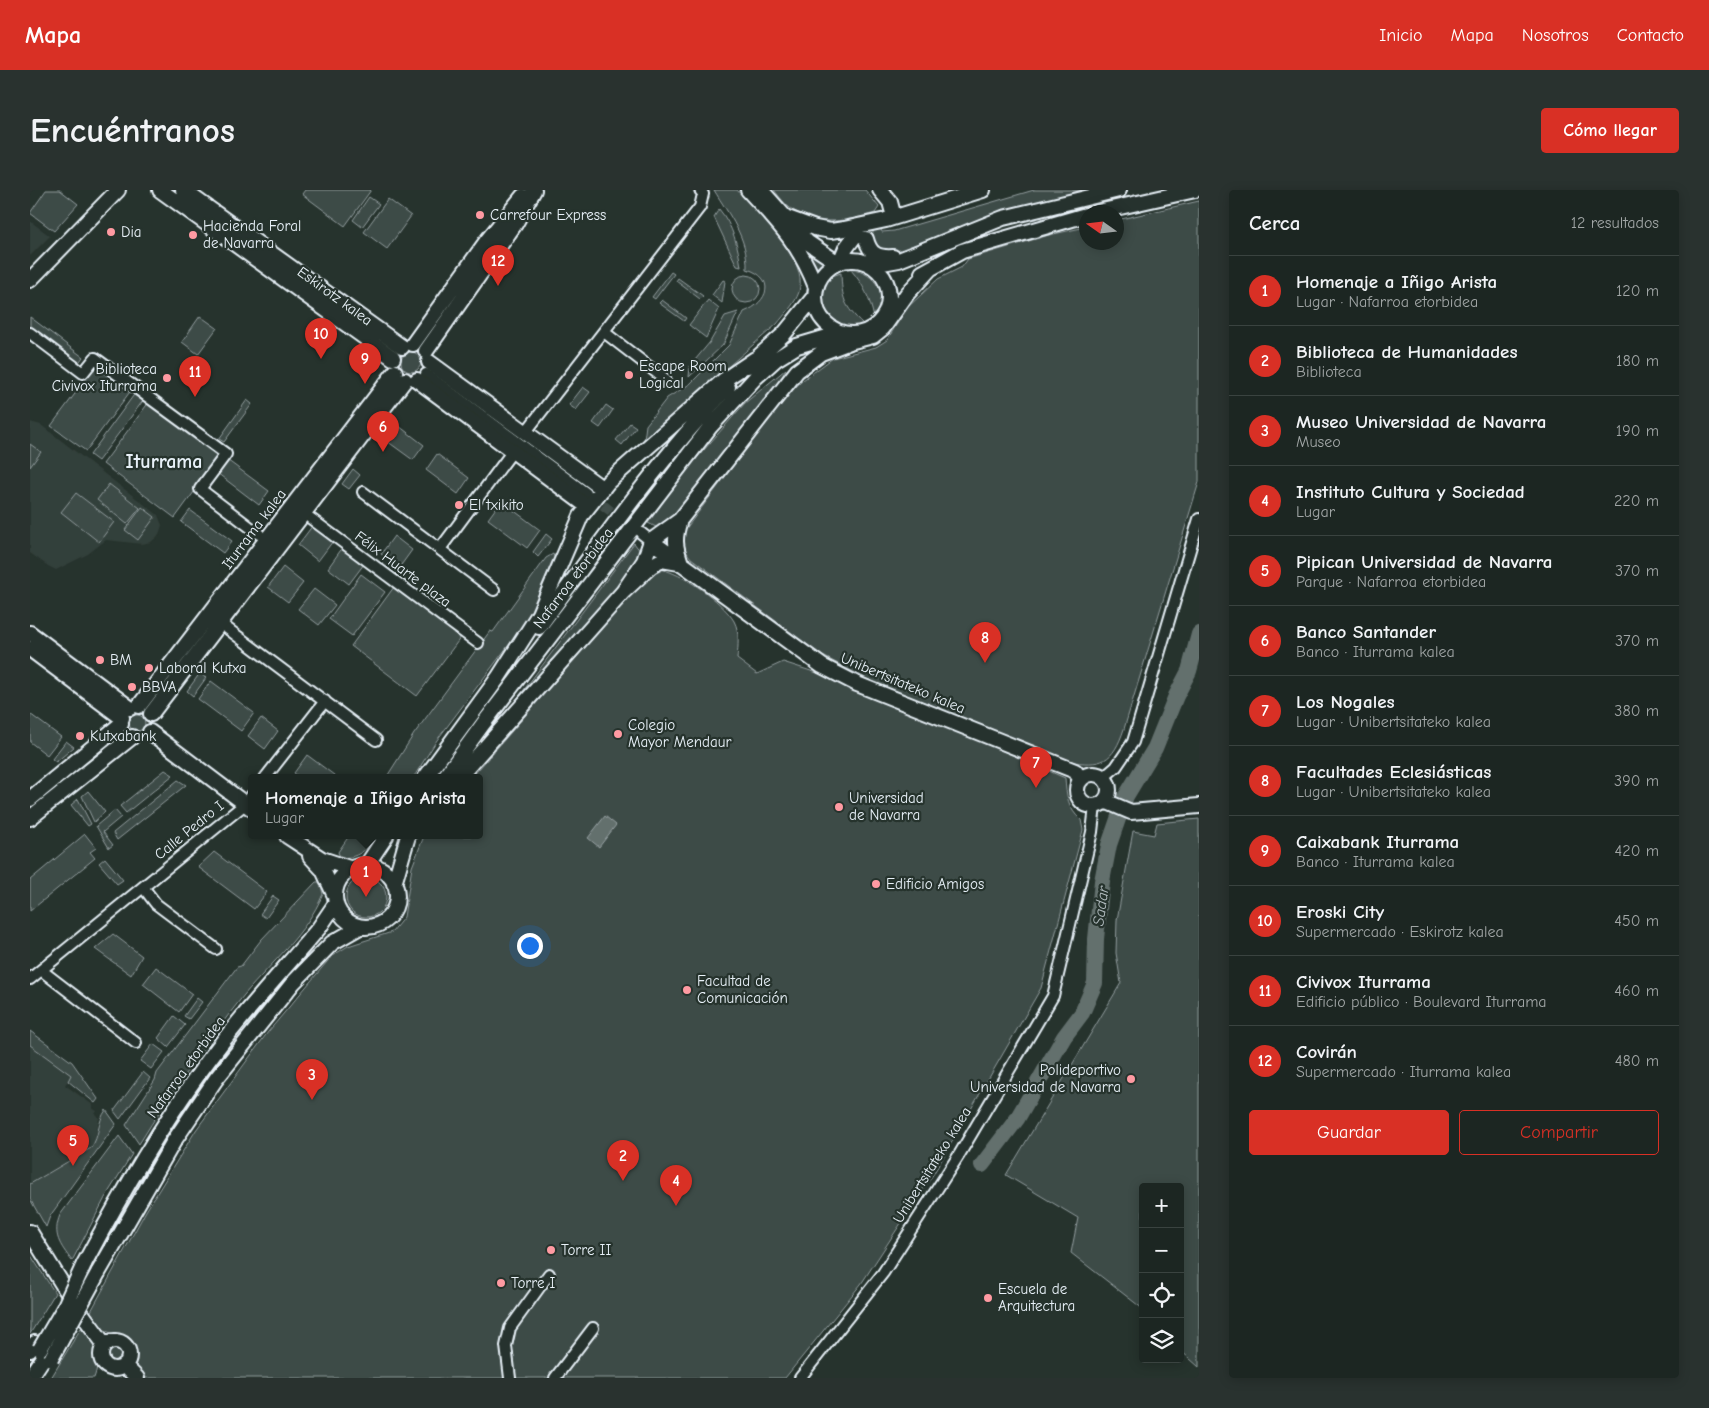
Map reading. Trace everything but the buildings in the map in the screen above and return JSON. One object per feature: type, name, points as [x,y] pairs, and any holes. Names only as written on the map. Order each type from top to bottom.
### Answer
[{"type":"main road","points":[[30,280],[118,190]]},
{"type":"main road","name":"Eskirotz kalea","points":[[160,190],[412,363],[526,432],[602,489]]},
{"type":"main road","name":"Eskirotz kalea","points":[[183,190],[412,363],[512,452],[588,507]]},
{"type":"main road","name":"Iturrama kalea","points":[[151,714],[515,224],[534,190]]},
{"type":"main road","name":"Iturrama kalea","points":[[515,224],[526,214],[544,190]]},
{"type":"main road","points":[[748,190],[794,241],[806,263],[821,318],[828,326],[845,338]]},
{"type":"main road","points":[[761,190],[807,242],[839,262]]},
{"type":"main road","points":[[880,190],[890,202],[890,218]]},
{"type":"main road","points":[[785,217],[802,224],[831,231],[890,218],[983,190]]},
{"type":"main road","points":[[815,292],[825,271],[839,262],[850,260],[869,264],[899,260],[1004,218],[1119,190]]},
{"type":"main road","points":[[1124,206],[1195,190]]},
{"type":"main road","name":"Iturrama kalea","points":[[30,798],[128,714],[412,363],[519,191]]},
{"type":"main road","name":"Nafarroa etorbidea","points":[[888,307],[915,276],[946,258],[962,251],[1079,217]]},
{"type":"main road","points":[[462,774],[623,592],[651,566],[662,560],[681,563],[675,546],[675,537],[680,520],[797,371],[845,338],[870,330],[878,324],[888,307],[889,295],[887,283],[880,272],[869,264],[866,239],[869,231],[890,218]]},
{"type":"main road","points":[[839,262],[846,248],[863,224]]},
{"type":"main road","points":[[866,239],[871,252],[880,257],[894,257],[932,246]]},
{"type":"main road","name":"Nafarroa etorbidea","points":[[447,774],[650,503],[710,427],[734,402],[767,374],[788,360],[845,338],[873,336],[883,328],[907,294],[930,269]]},
{"type":"main road","name":"Nafarroa etorbidea","points":[[498,678],[508,668],[605,537],[704,412],[755,359],[784,334],[815,292]]},
{"type":"main road","name":"Nafarroa etorbidea","points":[[428,774],[498,678],[539,614],[581,516],[602,489],[717,386],[755,359]]},
{"type":"main road","points":[[623,592],[644,561],[646,537],[680,520]]},
{"type":"main road","name":"Unibertsitateko kalea","points":[[646,537],[822,666],[857,684],[1075,771],[1081,780]]},
{"type":"main road","points":[[30,633],[128,714]]},
{"type":"main road","points":[[30,649],[128,714],[146,709],[151,714],[153,724],[150,732],[142,737],[132,738],[30,818]]},
{"type":"main road","points":[[128,714],[124,732],[132,738]]},
{"type":"main road","points":[[150,732],[248,802]]},
{"type":"main road","points":[[1105,804],[1109,786],[1103,778],[1090,775],[1081,780],[1078,790],[1081,800],[1090,806],[1105,804],[1130,812],[1199,806]]},
{"type":"main road","points":[[291,839],[305,850],[323,870],[344,918],[360,926],[378,925],[386,919],[396,903],[394,884],[407,839]]},
{"type":"main road","points":[[336,899],[340,880],[359,867],[383,839]]},
{"type":"main road","points":[[399,863],[413,839]]},
{"type":"main road","points":[[305,850],[329,862],[383,871],[394,884]]},
{"type":"main road","name":"Nafarroa etorbidea","points":[[30,1378],[40,1351],[64,1308],[110,1214],[161,1130],[201,1070],[319,928],[336,899]]},
{"type":"main road","name":"Nafarroa etorbidea","points":[[30,1364],[98,1273],[174,1141],[216,1079],[293,982],[332,943],[360,926]]},
{"type":"main road","points":[[30,1232],[105,1345],[117,1341],[127,1348],[128,1360],[124,1366],[137,1378]]},
{"type":"main road","name":"Nafarroa etorbidea","points":[[39,1378],[40,1351]]},
{"type":"street","points":[[526,432],[700,207],[703,194],[700,190]]},
{"type":"street","points":[[604,332],[665,379]]},
{"type":"street","points":[[30,333],[83,373],[95,358],[226,454],[200,489],[259,534]]},
{"type":"street","name":"Eskirotz kalea","points":[[412,363],[586,493]]},
{"type":"street","points":[[440,549],[512,452]]},
{"type":"street","points":[[363,492],[494,590]]},
{"type":"street","name":"Félix Huarte plaza","points":[[310,518],[478,643]]},
{"type":"street","points":[[1103,778],[1116,767],[1132,742],[1199,519]]},
{"type":"street","points":[[220,623],[376,740]]},
{"type":"street","points":[[268,774],[325,701]]},
{"type":"street","name":"Unibertsitateko kalea","points":[[800,1378],[883,1273],[959,1156],[1053,996],[1092,832],[1105,804]]},
{"type":"street","name":"Calle Pedro I","points":[[30,979],[248,805]]},
{"type":"street","points":[[143,887],[156,904],[216,949]]},
{"type":"street","points":[[41,970],[136,1043]]},
{"type":"street","points":[[510,1378],[506,1346],[510,1328],[549,1274]]},
{"type":"street","points":[[555,1378],[593,1328]]},
{"type":"shaded area","points":[[46,190],[60,190],[78,204],[54,231],[30,213]]},
{"type":"shaded area","points":[[305,190],[371,190],[345,226],[302,194]]},
{"type":"shaded area","points":[[714,190],[737,190],[768,223],[789,251],[796,265],[800,279],[799,292],[792,305],[777,324],[644,440],[646,425],[667,398],[690,384],[729,345],[744,312],[759,302],[766,290],[762,278],[747,269],[741,237]]},
{"type":"shaded area","points":[[774,190],[865,190],[879,207],[875,213],[865,216],[823,221],[813,219],[793,210]]},
{"type":"shaded area","points":[[1034,190],[1100,190],[1013,210],[894,252],[878,253],[871,237],[874,230],[880,228],[882,232],[894,231]]},
{"type":"shaded area","points":[[369,197],[379,204],[362,227],[353,220]]},
{"type":"shaded area","points":[[388,199],[411,216],[387,249],[364,232]]},
{"type":"shaded area","points":[[1199,201],[1199,482],[1124,729],[1115,749],[1105,760],[1090,763],[1068,761],[867,679],[823,656],[688,555],[684,545],[685,530],[783,400],[803,380],[833,358],[876,347],[887,340],[907,308],[938,279],[962,267],[968,259],[1049,235],[1079,229],[1079,250],[1124,250],[1124,218]]},
{"type":"shaded area","points":[[719,209],[728,222],[734,236],[741,267],[737,266],[714,217]]},
{"type":"shaded area","points":[[30,221],[50,236],[30,256]]},
{"type":"shaded area","points":[[809,249],[824,261],[816,269],[806,251]]},
{"type":"shaded area","points":[[851,270],[867,275],[874,280],[878,287],[881,294],[881,302],[874,318],[866,292]]},
{"type":"shaded area","points":[[671,272],[674,274],[655,299],[652,297]]},
{"type":"shaded area","points":[[841,273],[845,302],[863,324],[853,327],[843,326],[835,322],[825,307],[826,286],[832,276]]},
{"type":"shaded area","points":[[746,275],[756,279],[760,289],[756,299],[746,303],[736,299],[732,289],[736,279]]},
{"type":"shaded area","points":[[678,278],[703,296],[700,299],[676,281]]},
{"type":"shaded area","points":[[723,280],[725,281],[722,303],[712,295]]},
{"type":"shaded area","points":[[662,300],[686,318],[684,321],[659,303]]},
{"type":"shaded area","points":[[708,300],[719,309],[706,338],[689,325]]},
{"type":"shaded area","points":[[738,312],[723,345],[689,377],[690,366],[710,342],[725,316]]},
{"type":"shaded area","points":[[200,316],[217,328],[198,354],[182,342]]},
{"type":"shaded area","points":[[30,317],[83,357],[77,365],[30,330]]},
{"type":"shaded area","points":[[411,352],[418,355],[421,362],[418,369],[411,372],[404,369],[401,362],[404,355]]},
{"type":"shaded area","points":[[98,363],[132,389],[86,451],[51,426]]},
{"type":"shaded area","points":[[786,369],[780,381],[674,516],[658,528],[648,523],[683,474],[745,403]]},
{"type":"shaded area","points":[[583,387],[590,392],[576,410],[569,405]]},
{"type":"shaded area","points":[[136,392],[145,398],[98,461],[90,455]]},
{"type":"shaded area","points":[[247,400],[252,404],[224,442],[219,439]]},
{"type":"shaded area","points":[[149,402],[221,455],[175,518],[103,464]]},
{"type":"shaded area","points":[[606,405],[613,410],[600,428],[593,423]]},
{"type":"shaded area","points":[[391,420],[424,445],[413,460],[380,436]]},
{"type":"shaded area","points":[[30,422],[41,425],[158,515],[162,525],[159,535],[151,542],[142,544],[106,540],[88,554],[56,570],[30,553]]},
{"type":"shaded area","points":[[630,423],[636,427],[622,445],[616,440]]},
{"type":"shaded area","points":[[30,444],[41,452],[30,467]]},
{"type":"shaded area","points":[[437,454],[469,478],[458,494],[426,470]]},
{"type":"shaded area","points":[[227,460],[269,491],[259,505],[217,473]]},
{"type":"shaded area","points":[[353,469],[360,475],[349,489],[342,484]]},
{"type":"shaded area","points":[[109,484],[140,508],[127,524],[97,500]]},
{"type":"shaded area","points":[[76,493],[114,522],[99,542],[61,512]]},
{"type":"shaded area","points":[[501,501],[540,530],[527,548],[488,519]]},
{"type":"shaded area","points":[[142,507],[155,517],[138,540],[125,530]]},
{"type":"shaded area","points":[[190,510],[232,541],[223,553],[181,522]]},
{"type":"shaded area","points":[[313,525],[333,541],[318,561],[298,545]]},
{"type":"shaded area","points":[[546,534],[552,539],[538,557],[533,552]]},
{"type":"shaded area","points":[[394,536],[412,550],[399,568],[381,554]]},
{"type":"shaded area","points":[[634,543],[641,552],[616,592],[510,712],[508,711]]},
{"type":"shaded area","points":[[343,547],[364,564],[349,584],[328,568]]},
{"type":"shaded area","points":[[553,554],[554,557],[526,622],[437,740],[416,774],[389,774],[414,734],[490,631],[493,632],[546,558]]},
{"type":"shaded area","points":[[283,567],[303,583],[288,602],[268,587]]},
{"type":"shaded area","points":[[659,569],[689,581],[711,597],[734,621],[738,640],[737,659],[757,674],[783,662],[839,680],[1065,778],[1068,801],[1073,811],[1081,820],[1083,830],[1041,988],[934,1173],[861,1284],[785,1378],[142,1378],[134,1368],[130,1345],[125,1340],[104,1330],[90,1313],[146,1211],[196,1130],[268,1032],[332,956],[348,946],[392,932],[404,917],[412,867],[423,839],[483,839],[483,774],[474,774],[641,583]]},
{"type":"shaded area","points":[[361,574],[385,592],[352,636],[329,619]]},
{"type":"shaded area","points":[[394,587],[461,637],[417,696],[351,646]]},
{"type":"shaded area","points":[[314,589],[335,605],[319,625],[298,609]]},
{"type":"shaded area","points":[[200,673],[206,678],[193,696],[187,691]]},
{"type":"shaded area","points":[[211,681],[254,713],[241,731],[198,699]]},
{"type":"shaded area","points":[[30,714],[61,737],[47,755],[30,742]]},
{"type":"shaded area","points":[[137,715],[143,717],[145,723],[143,729],[137,731],[131,729],[129,723],[131,717]]},
{"type":"shaded area","points":[[261,718],[278,731],[265,749],[248,736]]},
{"type":"shaded area","points":[[66,741],[74,747],[56,762],[52,759]]},
{"type":"shaded area","points":[[307,755],[333,774],[295,774],[294,773]]},
{"type":"shaded area","points":[[165,770],[173,775],[126,813],[120,806]]},
{"type":"shaded area","points":[[178,780],[186,785],[117,840],[113,833]]},
{"type":"shaded area","points":[[88,791],[105,812],[94,822],[82,796]]},
{"type":"shaded area","points":[[78,799],[91,824],[88,826],[71,805]]},
{"type":"shaded area","points":[[115,810],[121,817],[103,832],[113,845],[109,848],[96,826]]},
{"type":"shaded area","points":[[605,816],[616,825],[599,847],[588,838]]},
{"type":"shaded area","name":"Polideportivo Universidad de Navarra","points":[[1199,819],[1199,1367],[1184,1354],[1184,1183],[1139,1183],[1139,1306],[1071,1253],[1078,1218],[1006,1175],[1121,983],[1116,953],[1117,920],[1133,831],[1154,835],[1157,823]]},
{"type":"shaded area","points":[[85,834],[96,848],[90,852],[95,858],[30,911],[30,880]]},
{"type":"shaded area","points":[[347,839],[374,839],[361,852],[351,857],[340,857],[338,852]]},
{"type":"shaded area","points":[[214,852],[267,892],[254,909],[198,867]]},
{"type":"shaded area","points":[[105,858],[123,880],[117,884],[99,863]]},
{"type":"shaded area","points":[[370,877],[377,880],[383,886],[386,897],[385,905],[377,914],[370,917],[362,917],[355,914],[347,905],[346,893],[349,886],[358,878]]},
{"type":"shaded area","points":[[316,882],[320,882],[323,894],[307,922],[288,947],[244,995],[216,1031],[176,1087],[139,1144],[126,1125],[155,1080],[157,1073],[237,967],[241,966],[261,940]]},
{"type":"shaded area","points":[[273,896],[279,900],[266,918],[260,914]]},
{"type":"shaded area","points":[[113,934],[142,956],[131,975],[95,949]]},
{"type":"shaded area","points":[[156,967],[192,994],[179,1012],[143,984]]},
{"type":"shaded area","points":[[197,998],[202,1002],[189,1019],[184,1016]]},
{"type":"shaded area","points":[[174,1016],[185,1025],[168,1047],[158,1038]]},
{"type":"shaded area","points":[[30,1031],[72,1062],[98,1099],[95,1103],[68,1081],[71,1075],[30,1045]]},
{"type":"shaded area","points":[[153,1044],[164,1052],[151,1069],[140,1061]]},
{"type":"shaded area","points":[[30,1045],[72,1076],[65,1085],[93,1105],[92,1108],[97,1111],[95,1114],[99,1118],[96,1141],[91,1148],[30,1184]]},
{"type":"shaded area","points":[[143,1072],[150,1078],[120,1119],[114,1111]]},
{"type":"shaded area","points":[[106,1110],[116,1124],[50,1216],[46,1227],[30,1199],[30,1184],[91,1148]]},
{"type":"shaded area","points":[[119,1136],[132,1154],[106,1196],[72,1261],[58,1240],[57,1228],[60,1215]]},
{"type":"shaded area","points":[[30,1254],[55,1293],[30,1334]]},
{"type":"shaded area","points":[[81,1328],[86,1333],[88,1332],[96,1348],[97,1366],[94,1378],[51,1378]]},
{"type":"shaded area","points":[[115,1347],[123,1355],[115,1363],[107,1355]]},
{"type":"waterway","name":"Sadar","points":[[982,1165],[1017,1119],[1064,1037],[1082,1013],[1095,983],[1096,939],[1102,881],[1109,845],[1126,796],[1155,748],[1176,696],[1189,671],[1199,634]]},
{"type":"tunnel","points":[[591,496],[637,531]]},
{"type":"place","name":"Carrefour Express","points":[[480,215]]},
{"type":"place","name":"Dia","points":[[111,232]]},
{"type":"place","name":"Hacienda Foral de Navarra","points":[[193,235]]},
{"type":"place","name":"Covirán","points":[[498,286]]},
{"type":"place","name":"Eroski City","points":[[321,359]]},
{"type":"place","name":"Escape Room Logical","points":[[629,375]]},
{"type":"place","name":"Biblioteca Civivox Iturrama","points":[[167,378]]},
{"type":"place","name":"Caixabank Iturrama","points":[[365,384]]},
{"type":"place","name":"Civivox Iturrama","points":[[195,397]]},
{"type":"place","name":"Banco Santander","points":[[383,452]]},
{"type":"place","name":"El txikito","points":[[459,505]]},
{"type":"place","name":"BM","points":[[100,660]]},
{"type":"place","name":"Facultades Eclesiásticas","points":[[985,663]]},
{"type":"place","name":"Laboral Kutxa","points":[[149,668]]},
{"type":"place","name":"BBVA","points":[[132,687]]},
{"type":"place","name":"Colegio Mayor Mendaur","points":[[618,734]]},
{"type":"place","name":"Kutxabank","points":[[80,736]]},
{"type":"place","name":"Los Nogales","points":[[1036,788]]},
{"type":"place","name":"Universidad de Navarra","points":[[839,807]]},
{"type":"place","name":"Edificio Amigos","points":[[876,884]]},
{"type":"place","name":"Homenaje a Iñigo Arista","points":[[366,897]]},
{"type":"place","name":"Facultad de Comunicación","points":[[687,990]]},
{"type":"place","name":"Polideportivo Universidad de Navarra","points":[[1131,1079]]},
{"type":"place","name":"Museo Universidad de Navarra","points":[[312,1100]]},
{"type":"place","name":"Pipican Universidad de Navarra","points":[[73,1166]]},
{"type":"place","name":"Biblioteca de Humanidades","points":[[623,1181]]},
{"type":"place","name":"Instituto Cultura y Sociedad","points":[[676,1206]]},
{"type":"place","name":"Torre II","points":[[551,1250]]},
{"type":"place","name":"Torre I","points":[[501,1283]]},
{"type":"place","name":"Escuela de Arquitectura","points":[[988,1298]]},
{"type":"district","name":"Iturrama","points":[[164,461]]}]
